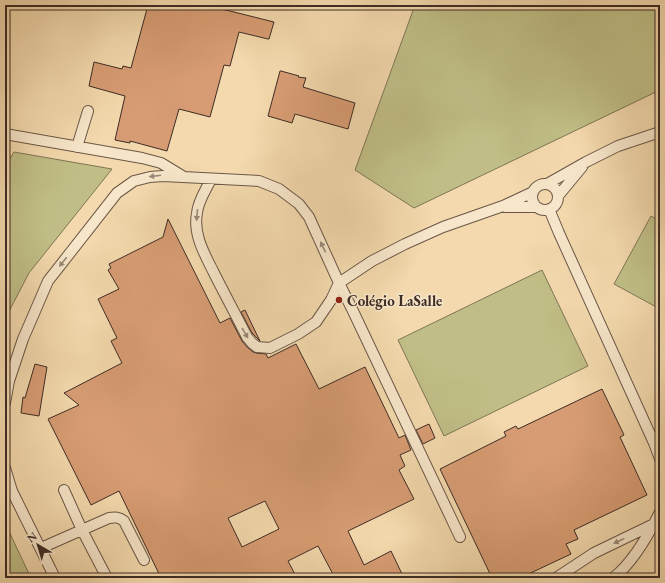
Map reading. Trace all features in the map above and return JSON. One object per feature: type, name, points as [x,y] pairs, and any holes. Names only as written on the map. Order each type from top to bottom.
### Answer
[{"type":"lane","points":[[77,147],[88,111]]},
{"type":"lane","points":[[586,162],[558,196],[555,205],[549,210],[542,210],[536,207],[532,202],[531,195],[534,189],[540,185],[547,184],[586,162],[618,146],[660,132]]},
{"type":"lane","points":[[5,134],[142,158],[161,163],[184,177]]},
{"type":"lane","points":[[5,403],[9,381],[23,339],[48,281],[118,193],[134,181],[150,177],[163,176],[259,181],[279,189],[299,204],[309,217],[460,536]]},
{"type":"lane","points":[[211,179],[198,205],[196,215],[198,236],[202,248],[247,337],[257,347],[270,348],[298,334],[316,322],[331,300],[339,283],[372,261],[443,227],[503,206],[533,192]]},
{"type":"lane","points":[[547,184],[553,187],[558,196]]},
{"type":"lane","points":[[503,206],[536,207]]},
{"type":"lane","points":[[549,210],[660,459]]},
{"type":"lane","points":[[5,468],[12,491],[55,578]]},
{"type":"lane","points":[[64,490],[106,578]]},
{"type":"lane","points":[[613,578],[634,556],[660,512]]},
{"type":"lane","points":[[41,548],[109,518],[115,517],[124,521],[144,560]]},
{"type":"lane","points":[[556,578],[594,553],[654,524]]},
{"type":"shaded area","points":[[415,5],[660,5],[660,90],[414,208],[355,170]]},
{"type":"shaded area","points":[[14,152],[112,169],[29,273],[5,319],[5,167]]},
{"type":"shaded area","points":[[651,216],[660,221],[660,309],[614,284]]},
{"type":"shaded area","points":[[542,270],[588,366],[444,436],[398,340]]},
{"type":"shaded area","points":[[5,523],[31,578],[5,578]]},
{"type":"building","points":[[148,5],[206,5],[274,22],[269,39],[239,32],[230,66],[224,65],[210,117],[179,109],[167,151],[130,141],[130,143],[115,140],[125,96],[89,86],[94,62],[122,69],[123,66],[131,68]]},
{"type":"building","points":[[280,71],[306,78],[303,87],[355,103],[348,129],[295,114],[292,123],[268,116]]},
{"type":"building","points":[[168,219],[220,323],[230,318],[242,341],[253,352],[266,354],[268,358],[296,344],[319,389],[365,367],[399,438],[405,435],[411,450],[400,455],[405,466],[399,470],[414,499],[348,531],[364,565],[391,551],[404,578],[335,578],[318,546],[288,561],[297,578],[161,578],[119,491],[91,505],[48,419],[79,405],[64,393],[122,363],[111,341],[117,338],[98,299],[119,289],[108,270],[111,268],[109,264],[163,237]],"holes":[[[265,501],[279,529],[242,547],[228,518]]]},
{"type":"building","points":[[245,310],[260,341],[252,333],[241,312]]},
{"type":"building","points":[[35,364],[47,367],[39,416],[21,413],[23,397],[25,398]]},
{"type":"building","points":[[602,389],[624,435],[620,437],[647,495],[574,530],[578,539],[566,544],[571,554],[520,578],[508,578],[506,573],[492,578],[440,469],[506,436],[504,432],[516,426],[518,429]]},
{"type":"building","points":[[429,424],[435,438],[423,444],[416,430]]},
{"type":"place","name":"Colégio LaSalle","points":[[339,300]]}]
